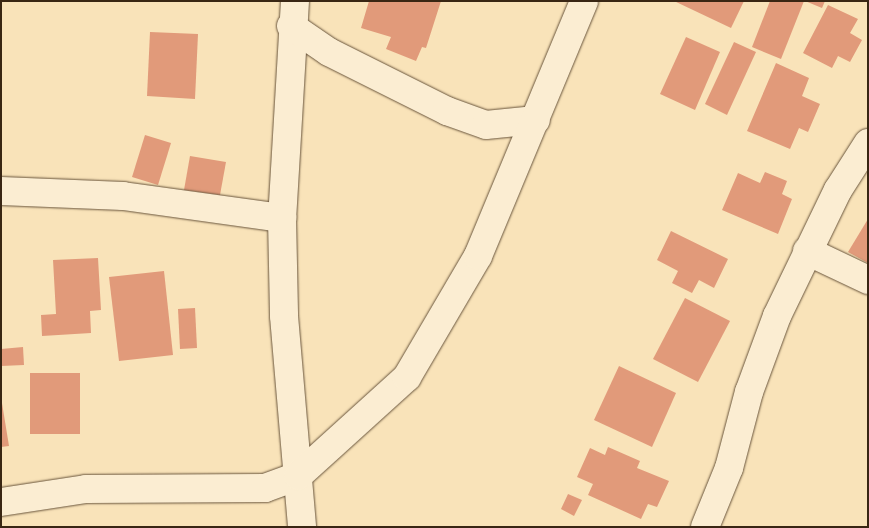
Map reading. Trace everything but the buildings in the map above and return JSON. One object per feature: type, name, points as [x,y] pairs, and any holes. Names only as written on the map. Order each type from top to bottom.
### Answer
[{"type":"street","points":[[1,502],[86,489],[265,488],[298,476],[407,377],[478,256],[584,1]]},
{"type":"street","points":[[293,14],[329,52],[447,111],[486,125],[536,120]]},
{"type":"street","points":[[293,14],[282,218],[284,316],[302,527]]},
{"type":"street","points":[[705,527],[729,468],[774,324],[807,251],[868,143]]},
{"type":"street","points":[[1,191],[123,196],[282,218]]},
{"type":"street","points":[[807,251],[868,280]]}]
